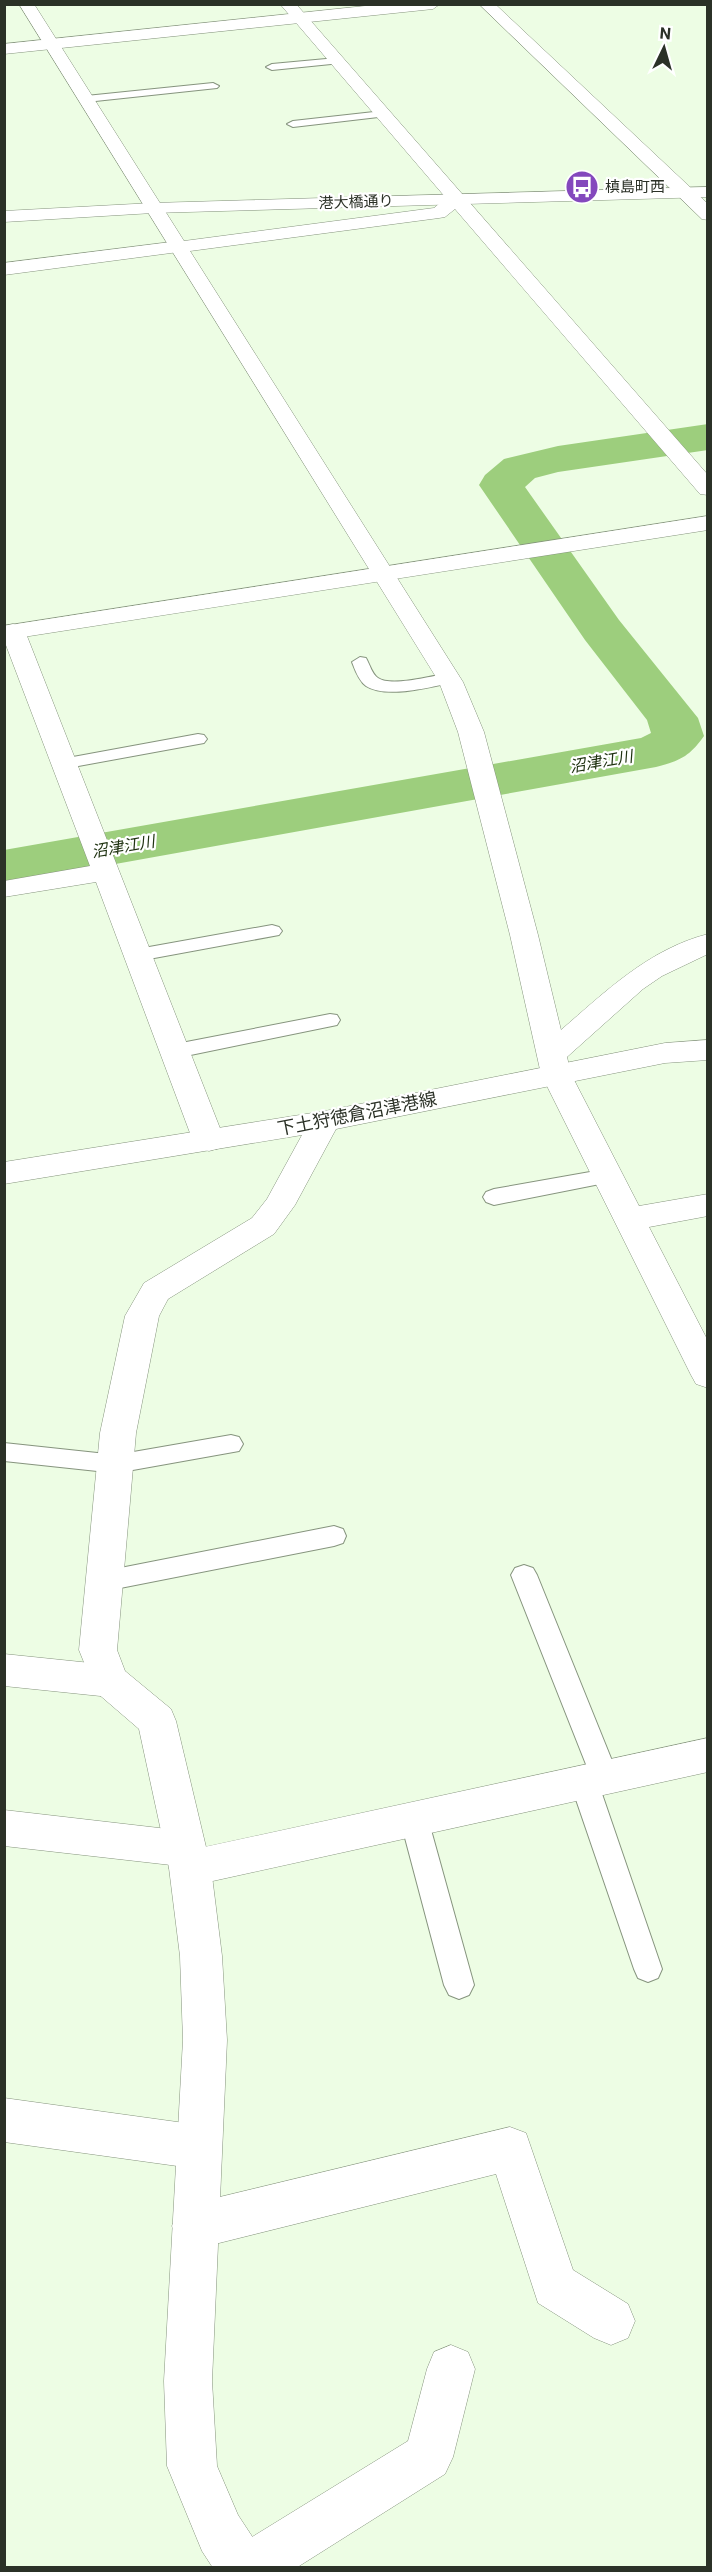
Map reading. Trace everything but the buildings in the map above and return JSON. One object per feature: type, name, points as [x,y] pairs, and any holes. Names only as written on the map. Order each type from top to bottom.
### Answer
[{"type":"street","points":[[26,4],[448,678],[471,732],[554,1064],[607,1176],[708,1375]]},
{"type":"street","points":[[287,4],[708,489]]},
{"type":"street","points":[[4,49],[433,4]]},
{"type":"street","points":[[486,4],[708,215]]},
{"type":"street","name":"港大橋通り","points":[[4,217],[153,208],[708,192]]},
{"type":"street","points":[[4,269],[439,213],[455,199]]},
{"type":"street","points":[[209,1141],[176,1051],[7,625],[383,573],[708,523]]},
{"type":"street","points":[[4,889],[105,872]]},
{"type":"street","points":[[554,1064],[633,983],[651,970],[708,943]]},
{"type":"street","name":"下土狩徳倉沼津港線","points":[[4,1173],[209,1141],[325,1120],[554,1064],[708,1050]]},
{"type":"street","points":[[243,2568],[220,2533],[192,2466],[188,2381],[205,2040],[201,1956],[187,1859],[157,1722],[110,1681],[98,1650],[118,1432],[142,1316],[156,1291],[264,1226],[279,1205],[325,1120]]},
{"type":"street","points":[[630,1219],[708,1205]]},
{"type":"street","points":[[4,1670],[110,1681]]},
{"type":"street","points":[[4,1828],[187,1859],[414,1819],[708,1755]]},
{"type":"street","points":[[4,2120],[200,2147]]},
{"type":"street","points":[[195,2226],[510,2148],[555,2286],[611,2321]]},
{"type":"street","points":[[249,2568],[428,2457],[451,2369]]},
{"type":"lane","points":[[272,67],[337,61]]},
{"type":"lane","points":[[86,99],[213,86]]},
{"type":"lane","points":[[293,124],[383,114]]},
{"type":"lane","points":[[360,662],[370,680],[377,685],[417,683],[448,678]]},
{"type":"lane","points":[[62,764],[198,739]]},
{"type":"lane","points":[[138,955],[272,931]]},
{"type":"lane","points":[[176,1051],[330,1020]]},
{"type":"lane","points":[[494,1197],[607,1176]]},
{"type":"lane","points":[[4,1452],[116,1464],[231,1444]]},
{"type":"lane","points":[[105,1581],[334,1536]]},
{"type":"lane","points":[[524,1575],[594,1780],[648,1969]]},
{"type":"lane","points":[[414,1819],[459,1985]]},
{"type":"waterway","name":"沼津江川","points":[[4,867],[656,751],[673,742],[678,736],[672,718],[602,630],[501,485],[520,468],[558,459],[708,437]]},
{"type":"place","name":"槙島町西","points":[[582,187]]}]
